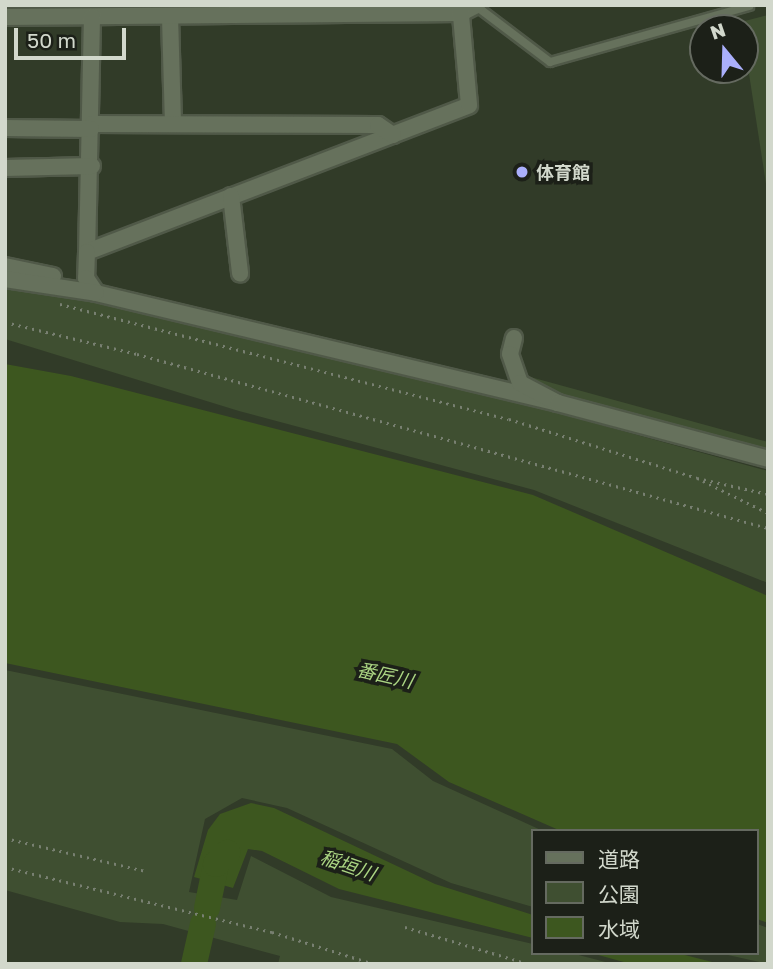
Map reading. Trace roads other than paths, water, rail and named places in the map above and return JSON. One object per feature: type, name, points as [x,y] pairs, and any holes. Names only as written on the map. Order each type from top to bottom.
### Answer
[{"type":"street","points":[[5,17],[170,16],[469,7],[469,105],[87,252]]},
{"type":"street","points":[[170,16],[173,123]]},
{"type":"street","points":[[92,17],[92,166],[86,278],[96,293]]},
{"type":"street","points":[[5,128],[173,123],[378,125],[393,135]]},
{"type":"street","points":[[5,167],[92,166]]},
{"type":"street","points":[[231,196],[240,273]]},
{"type":"street","points":[[5,266],[70,280],[86,278]]},
{"type":"street","points":[[5,279],[96,293],[558,403],[768,459]]},
{"type":"street","points":[[513,338],[510,355],[520,383],[558,403]]},
{"type":"lane","points":[[469,7],[550,62],[750,6]]},
{"type":"water","name":"番匠川","points":[[5,364],[71,376],[533,495],[768,596],[768,923],[759,920],[759,829],[556,829],[449,782],[397,744],[5,663]]},
{"type":"water","points":[[251,803],[274,808],[435,884],[532,915],[532,938],[339,889],[262,851],[248,849],[233,888],[194,877],[208,830],[220,814]]},
{"type":"water","points":[[598,955],[685,955],[720,964],[631,964]]},
{"type":"waterway","name":"稲垣川","points":[[207,908],[216,864],[227,853]]},
{"type":"waterway","name":"稲垣川","points":[[194,964],[203,924]]},
{"type":"place","name":"体育館","points":[[522,172]]}]
